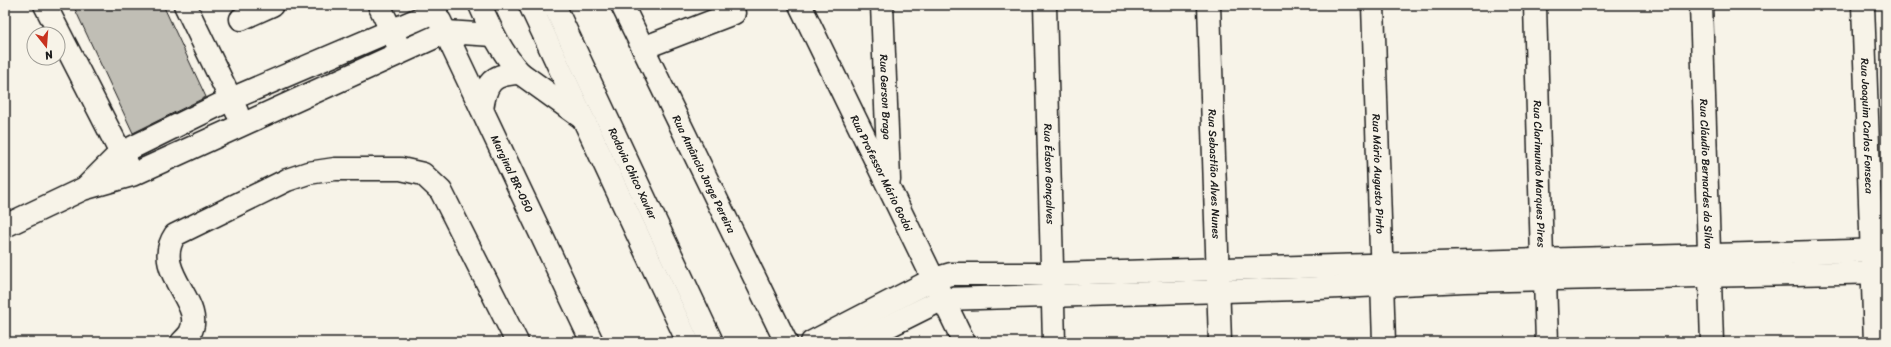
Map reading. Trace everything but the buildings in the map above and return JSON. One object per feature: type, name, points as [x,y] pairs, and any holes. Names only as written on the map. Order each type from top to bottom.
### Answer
[{"type":"main road","points":[[45,5],[132,175]]},
{"type":"main road","points":[[185,5],[243,124]]},
{"type":"main road","points":[[241,19],[272,5]]},
{"type":"main road","points":[[378,5],[402,52]]},
{"type":"main road","points":[[480,5],[493,35],[504,54],[520,73],[582,118]]},
{"type":"main road","name":"Rodovia Chico Xavier","points":[[530,5],[688,342]]},
{"type":"main road","name":"Rodovia Chico Xavier","points":[[554,5],[712,342]]},
{"type":"main road","name":"Rua Amâncio Jorge Pereira","points":[[622,5],[786,342]]},
{"type":"main road","name":"Rua Professor Mário Godoi","points":[[800,5],[964,342]]},
{"type":"main road","name":"Rua Gerson Braga","points":[[882,5],[890,189]]},
{"type":"main road","name":"Rua Édson Gonçalves","points":[[1045,5],[1054,342]]},
{"type":"main road","name":"Rua Sebastião Alves Nunes","points":[[1209,5],[1220,342]]},
{"type":"main road","name":"Rua Mário Augusto Pinto","points":[[1373,5],[1384,342]]},
{"type":"main road","name":"Rua Clarimundo Marques Pires","points":[[1535,5],[1547,342]]},
{"type":"main road","name":"Rua Cláudio Bernardes da Silva","points":[[1701,5],[1712,342]]},
{"type":"main road","name":"Rua Joaquim Carlos Fonseca","points":[[1863,5],[1879,251],[1875,342]]},
{"type":"main road","points":[[83,189],[120,154],[231,99],[391,31],[435,7]]},
{"type":"main road","name":"Marginal BR-050","points":[[435,7],[592,342]]},
{"type":"main road","points":[[643,48],[734,12]]},
{"type":"main road","points":[[5,226],[83,189],[132,175],[446,32],[493,35]]},
{"type":"main road","points":[[482,109],[486,89],[490,82],[506,73],[520,73]]},
{"type":"main road","points":[[182,342],[190,332],[193,321],[189,306],[169,264],[168,252],[170,243],[175,235],[287,180],[308,173],[335,169],[401,169],[423,174],[441,191],[517,342]]},
{"type":"main road","points":[[857,342],[943,299],[1382,285],[1710,254],[1879,251]]},
{"type":"main road","points":[[812,342],[934,279],[951,274],[1053,274],[1382,263],[1710,276],[1879,272]]}]
